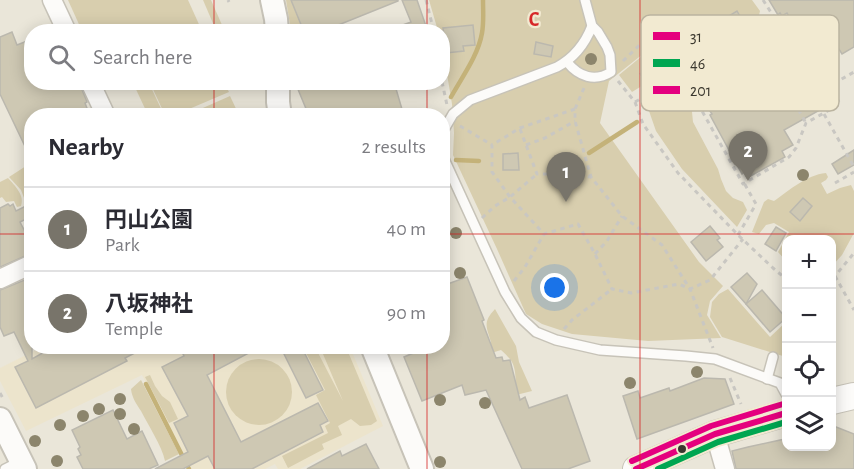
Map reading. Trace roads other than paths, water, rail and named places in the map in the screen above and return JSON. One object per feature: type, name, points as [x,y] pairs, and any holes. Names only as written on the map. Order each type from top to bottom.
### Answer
[{"type":"main road","points":[[836,400],[854,396]]},
{"type":"main road","points":[[636,469],[715,434],[782,414]]},
{"type":"street","points":[[52,0],[63,24]]},
{"type":"street","points":[[272,0],[276,24]]},
{"type":"street","points":[[94,90],[102,108]]},
{"type":"street","points":[[278,90],[279,108]]},
{"type":"street","points":[[0,279],[24,268]]},
{"type":"street","points":[[375,354],[422,469]]},
{"type":"street","points":[[0,419],[17,466]]},
{"type":"street","points":[[715,434],[725,469]]},
{"type":"lane","points":[[567,62],[576,72],[588,77],[600,77],[612,72],[607,47],[592,26],[585,0]]},
{"type":"lane","points":[[450,119],[470,100],[567,62],[582,45],[592,26]]},
{"type":"lane","points":[[450,172],[505,292],[521,318],[536,332],[556,340],[600,350],[715,359],[780,383],[782,387]]},
{"type":"lane","points":[[767,379],[772,357]]},
{"type":"lane","points":[[733,375],[756,374]]},
{"type":"waterway","points":[[451,97],[480,42],[483,0]]},
{"type":"waterway","points":[[589,153],[637,122]]},
{"type":"waterway","points":[[456,160],[479,161]]},
{"type":"waterway","points":[[146,384],[189,469]]},
{"type":"place","name":"八坂神社","points":[[748,181]]},
{"type":"place","name":"円山公園","points":[[566,202]]}]
